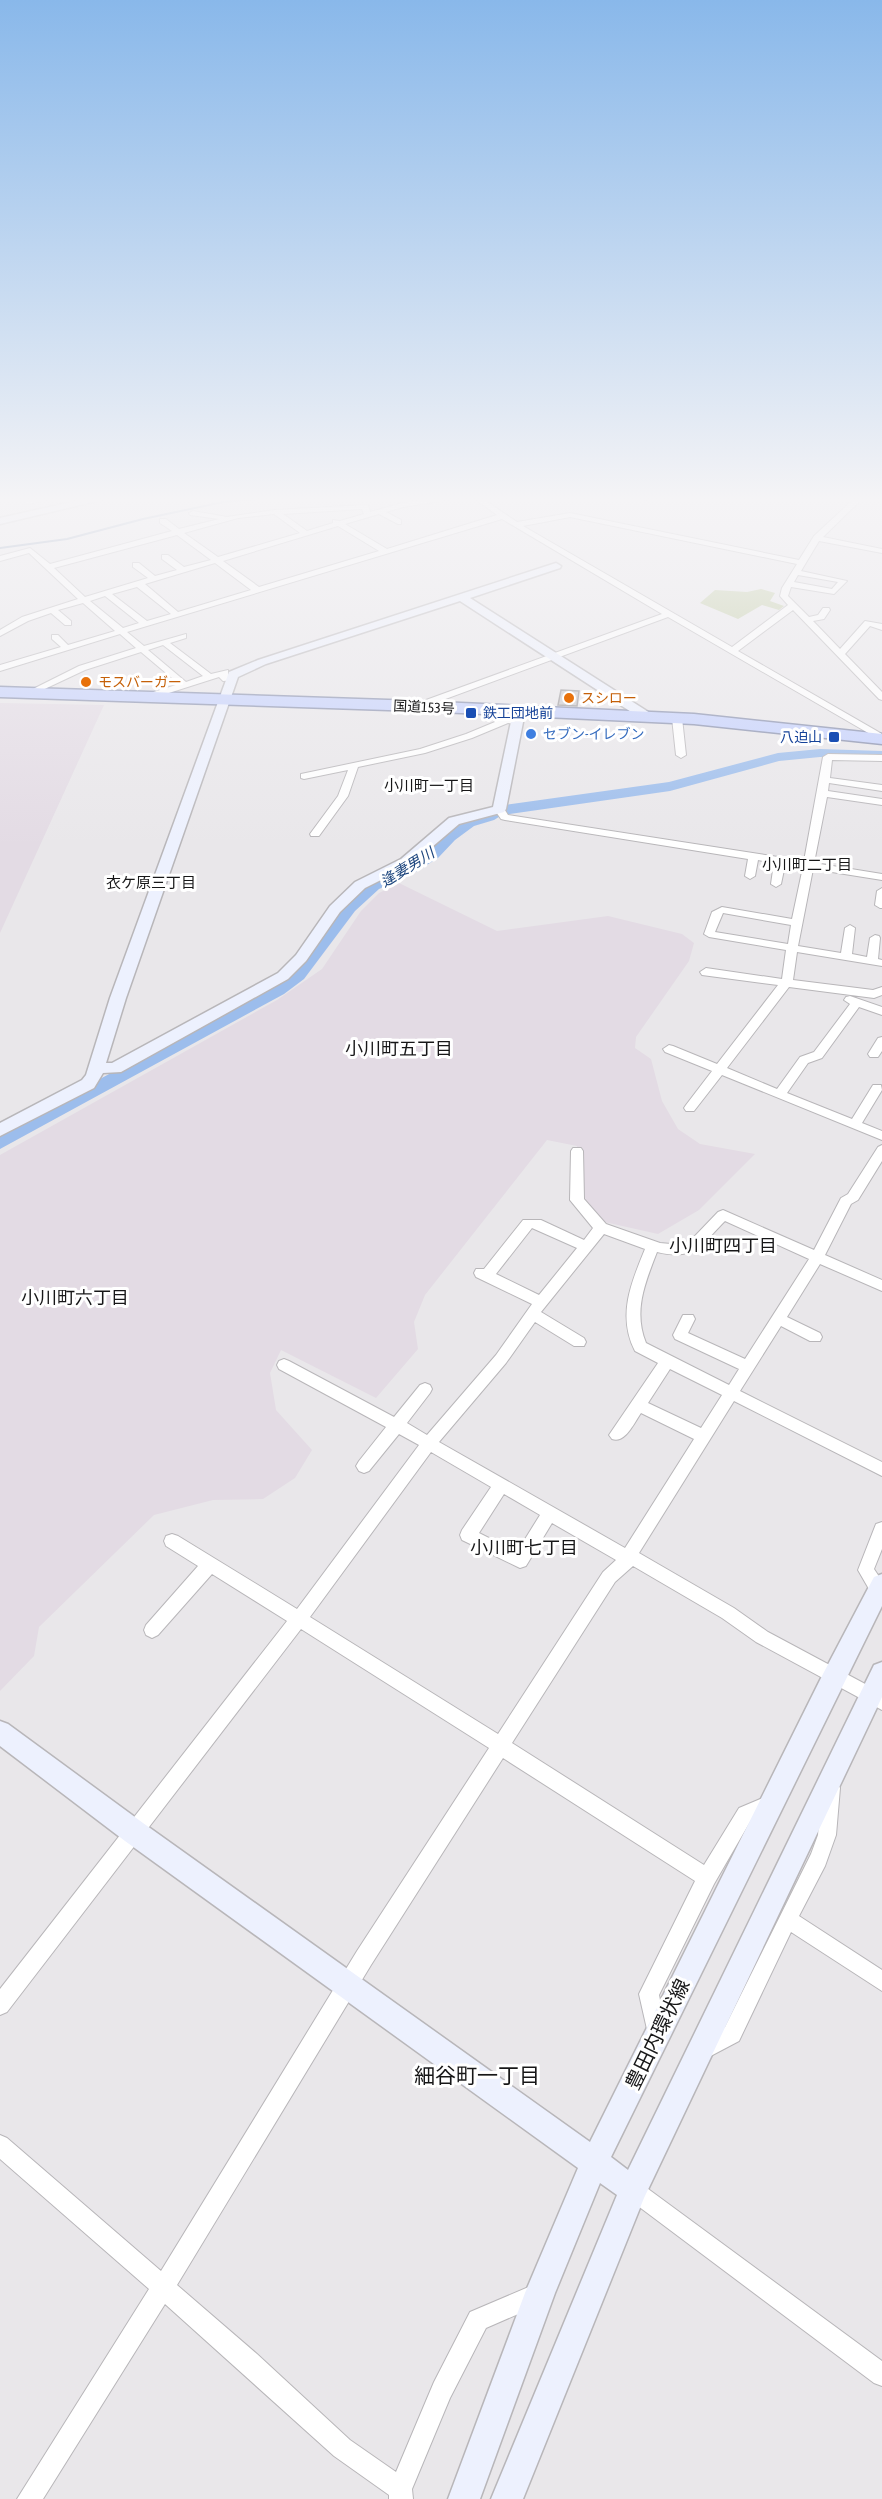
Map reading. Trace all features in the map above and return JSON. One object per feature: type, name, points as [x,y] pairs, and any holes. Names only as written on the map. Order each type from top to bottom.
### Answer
[{"type":"highway","name":"国道153号","points":[[0,692],[418,706],[518,716],[646,716],[882,738]]},
{"type":"street","points":[[0,633],[40,614]]},
{"type":"street","points":[[57,614],[68,623]]},
{"type":"street","points":[[100,614],[185,685]]},
{"type":"street","points":[[132,614],[144,623]]},
{"type":"street","points":[[0,668],[176,614]]},
{"type":"street","points":[[0,1130],[88,1084],[96,1068],[118,998],[232,678],[238,671],[262,662],[410,614]]},
{"type":"street","points":[[487,614],[646,716]]},
{"type":"street","points":[[418,706],[669,614],[882,738]]},
{"type":"street","points":[[732,651],[782,614]]},
{"type":"street","points":[[800,614],[882,697]]},
{"type":"street","points":[[807,620],[821,617],[823,614]]},
{"type":"street","points":[[840,654],[868,623],[882,627]]},
{"type":"street","points":[[30,692],[69,672],[183,636]]},
{"type":"street","points":[[55,637],[66,647]]},
{"type":"street","points":[[164,642],[208,676]]},
{"type":"street","points":[[147,697],[225,672],[223,678],[232,678]]},
{"type":"street","points":[[304,776],[422,751],[469,736],[518,716],[502,813]]},
{"type":"street","points":[[677,718],[681,755]]},
{"type":"street","points":[[690,1108],[787,982],[810,866],[828,757],[882,758]]},
{"type":"street","points":[[315,834],[343,796],[354,765]]},
{"type":"street","points":[[825,780],[882,788]]},
{"type":"street","points":[[822,794],[882,802]]},
{"type":"street","points":[[96,1068],[115,1068],[275,980],[301,958],[335,909],[360,885],[406,862],[454,821],[502,813],[882,877]]},
{"type":"street","points":[[750,876],[754,857]]},
{"type":"street","points":[[776,884],[780,861]]},
{"type":"street","points":[[880,905],[882,891]]},
{"type":"street","points":[[797,923],[722,910],[717,912],[709,934],[877,962],[875,938]]},
{"type":"street","points":[[846,957],[850,928]]},
{"type":"street","points":[[706,972],[874,994],[882,991]]},
{"type":"street","points":[[828,989],[831,995],[882,1011]]},
{"type":"street","points":[[780,1094],[804,1060],[818,1055],[857,1002]]},
{"type":"street","points":[[874,1054],[882,1041]]},
{"type":"street","points":[[669,1049],[882,1136]]},
{"type":"street","points":[[855,1125],[877,1088]]},
{"type":"street","points":[[29,2499],[499,1745],[609,1577],[629,1557],[817,1257],[846,1201],[853,1197],[882,1150]]},
{"type":"street","points":[[577,1151],[577,1200],[601,1228],[678,1253],[689,1249],[723,1215],[882,1286]]},
{"type":"street","points":[[868,1172],[882,1178]]},
{"type":"street","points":[[579,1342],[537,1308],[482,1273],[528,1223],[536,1223],[586,1248]]},
{"type":"street","points":[[0,2005],[298,1620],[428,1444],[484,1380],[537,1308],[601,1228]]},
{"type":"street","points":[[653,1246],[631,1303],[634,1336],[640,1347],[882,1469]]},
{"type":"street","points":[[688,1319],[680,1335],[749,1366]]},
{"type":"street","points":[[779,1319],[815,1337]]},
{"type":"street","points":[[617,1434],[667,1362]]},
{"type":"street","points":[[284,1365],[397,1426],[549,1514],[728,1613],[762,1637],[833,1677],[879,1690],[831,1780],[633,2190],[507,2499]]},
{"type":"street","points":[[364,1466],[425,1389]]},
{"type":"street","points":[[638,1405],[705,1437]]},
{"type":"street","points":[[501,1486],[468,1535],[520,1561],[549,1514]]},
{"type":"street","points":[[880,1587],[866,1570],[882,1529]]},
{"type":"street","points":[[172,1541],[405,1684],[652,1844],[707,1877]]},
{"type":"street","points":[[152,1630],[210,1564]]},
{"type":"street","name":"豊田内環状線","points":[[465,2499],[540,2293],[594,2163],[833,1677],[880,1587]]},
{"type":"street","points":[[0,1732],[134,1832],[633,2190],[882,2375]]},
{"type":"street","points":[[698,2053],[732,2034],[818,1859],[827,1835],[831,1780]]},
{"type":"street","points":[[657,2033],[649,1994],[707,1877],[745,1814],[772,1803]]},
{"type":"street","points":[[787,1919],[882,1981]]},
{"type":"street","points":[[0,2145],[163,2287],[342,2448],[400,2494],[442,2390],[478,2320],[514,2307],[540,2293]]},
{"type":"shaded area","points":[[0,703],[104,705],[0,933]]},
{"type":"shaded area","points":[[399,883],[497,931],[608,916],[682,934],[694,943],[689,961],[636,1037],[635,1048],[651,1059],[662,1101],[678,1129],[700,1144],[755,1154],[699,1210],[658,1234],[600,1221],[577,1189],[577,1146],[547,1140],[425,1295],[414,1322],[418,1349],[376,1398],[281,1350],[270,1373],[276,1410],[312,1450],[295,1478],[263,1499],[213,1500],[154,1515],[39,1627],[34,1656],[0,1691],[0,1155],[277,1000],[322,969],[361,911],[379,893]]},
{"type":"green space","points":[[725,614],[747,614],[738,619]]},
{"type":"building","name":"スシロー","points":[[561,690],[579,691],[577,706],[558,705]]},
{"type":"waterway","name":"逢妻男川","points":[[0,1142],[278,990],[298,975],[349,907],[373,886],[403,873],[432,855],[449,837],[468,823],[489,817],[497,811],[670,786],[778,757],[820,753],[882,755]]},
{"type":"place","name":"モスバーガー","points":[[86,682]]},
{"type":"place","name":"スシロー","points":[[569,698]]},
{"type":"place","name":"鉄工団地前","points":[[471,713]]},
{"type":"place","name":"セブン-イレブン","points":[[531,734]]},
{"type":"place","name":"八迫山","points":[[834,737]]},
{"type":"district","name":"小川町一丁目","points":[[429,785]]},
{"type":"district","name":"小川町二丁目","points":[[807,864]]},
{"type":"district","name":"衣ケ原三丁目","points":[[151,882]]},
{"type":"district","name":"小川町五丁目","points":[[399,1048]]},
{"type":"district","name":"小川町四丁目","points":[[723,1245]]},
{"type":"district","name":"小川町六丁目","points":[[75,1297]]},
{"type":"district","name":"小川町七丁目","points":[[524,1547]]},
{"type":"district","name":"細谷町一丁目","points":[[477,2075]]}]
